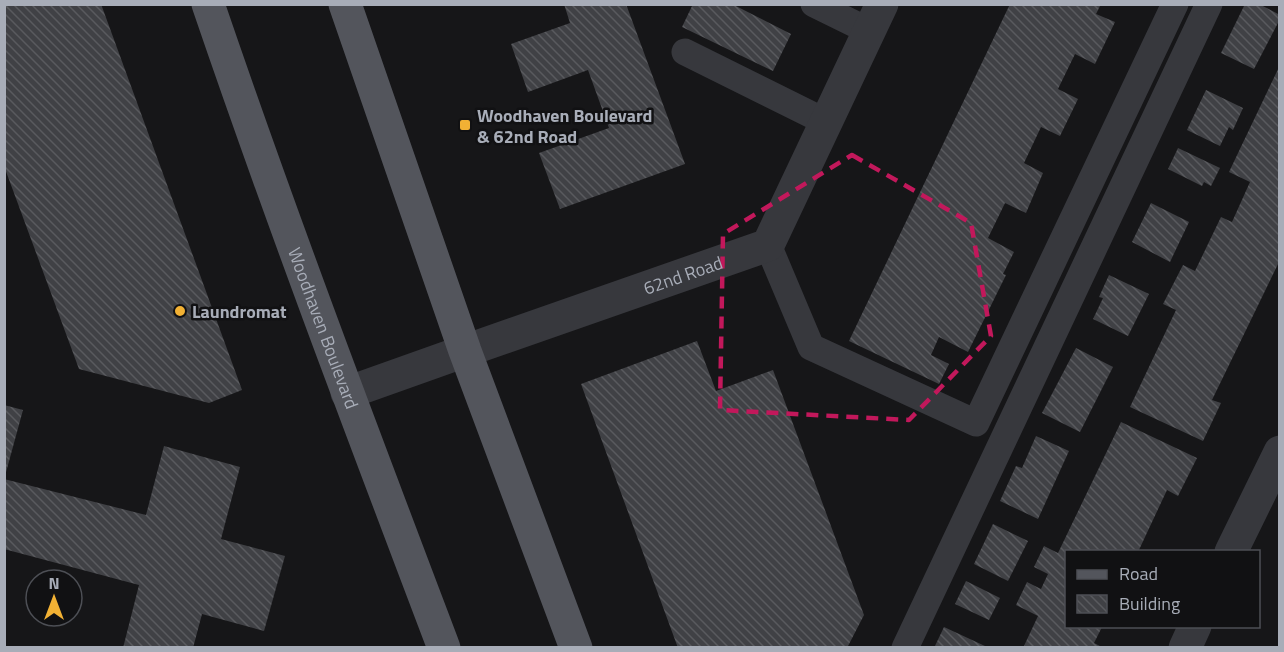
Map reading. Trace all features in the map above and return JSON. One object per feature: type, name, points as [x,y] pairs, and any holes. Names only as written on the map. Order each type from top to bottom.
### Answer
[{"type":"main road","name":"Woodhaven Boulevard","points":[[208,4],[256,144],[347,393],[444,648]]},
{"type":"main road","points":[[345,4],[465,351],[576,648]]},
{"type":"street","points":[[768,245],[875,18]]},
{"type":"street","name":"62nd Road","points":[[347,393],[768,245]]},
{"type":"street","points":[[1232,550],[1280,452]]},
{"type":"street","points":[[1185,648],[1195,628]]},
{"type":"lane","points":[[814,4],[875,18]]},
{"type":"lane","points":[[768,245],[811,347],[976,423],[1175,4]]},
{"type":"lane","points":[[905,648],[1209,4]]},
{"type":"lane","points":[[685,52],[826,122]]},
{"type":"highlighted area","points":[[852,155],[971,223],[991,336],[909,420],[720,410],[723,234]]},
{"type":"building","points":[[4,4],[101,4],[242,390],[209,403],[79,369],[4,166]]},
{"type":"building","points":[[564,4],[626,4],[685,164],[560,209],[539,153],[609,128],[588,70],[528,92],[511,44],[570,23]]},
{"type":"building","points":[[693,4],[732,4],[791,34],[773,71],[682,27]]},
{"type":"building","points":[[1010,4],[1101,4],[1096,14],[1115,22],[1095,64],[1075,54],[1058,89],[1078,99],[1060,136],[1041,127],[1024,163],[1043,173],[1026,213],[1005,203],[988,238],[1014,252],[1003,274],[1006,275],[968,352],[939,337],[931,355],[949,364],[939,384],[849,341]]},
{"type":"building","points":[[1245,4],[1259,4],[1280,15],[1254,69],[1221,53]]},
{"type":"building","points":[[1280,65],[1280,260],[1212,400],[1221,403],[1203,441],[1130,407],[1176,310],[1163,304],[1183,265],[1195,271],[1221,217],[1232,222],[1250,182],[1229,172]]},
{"type":"building","points":[[1206,90],[1243,108],[1233,130],[1229,127],[1220,146],[1187,130]]},
{"type":"building","points":[[1178,148],[1220,168],[1211,186],[1204,182],[1202,186],[1168,169]]},
{"type":"building","points":[[1151,203],[1189,222],[1170,262],[1132,242]]},
{"type":"building","points":[[1109,275],[1149,294],[1128,336],[1093,319],[1103,298],[1099,297]]},
{"type":"building","points":[[697,341],[716,391],[773,370],[864,615],[847,648],[678,648],[581,384]]},
{"type":"building","points":[[1076,348],[1113,367],[1080,432],[1042,413]]},
{"type":"building","points":[[4,405],[23,410],[5,476],[4,476]]},
{"type":"building","points":[[1121,422],[1197,458],[1178,496],[1167,490],[1139,550],[1065,550],[1065,628],[1102,628],[1094,643],[1104,648],[1023,648],[1038,616],[1016,605],[1027,582],[1041,589],[1048,574],[1034,567],[1044,546],[1058,553]]},
{"type":"building","points":[[1036,436],[1069,451],[1038,519],[1000,501],[1016,466],[1022,468]]},
{"type":"building","points":[[164,446],[240,467],[221,539],[285,556],[264,631],[202,614],[193,648],[123,648],[139,585],[84,570],[84,568],[75,568],[4,549],[4,479],[146,515]]},
{"type":"building","points":[[993,524],[1028,541],[1008,581],[974,564]]},
{"type":"building","points":[[966,581],[1000,598],[989,620],[955,604]]},
{"type":"building","points":[[944,627],[985,646],[984,648],[934,648]]},
{"type":"place","name":"Woodhaven Boulevard & 62nd Road","points":[[465,125]]},
{"type":"place","name":"Laundromat","points":[[180,311]]}]
